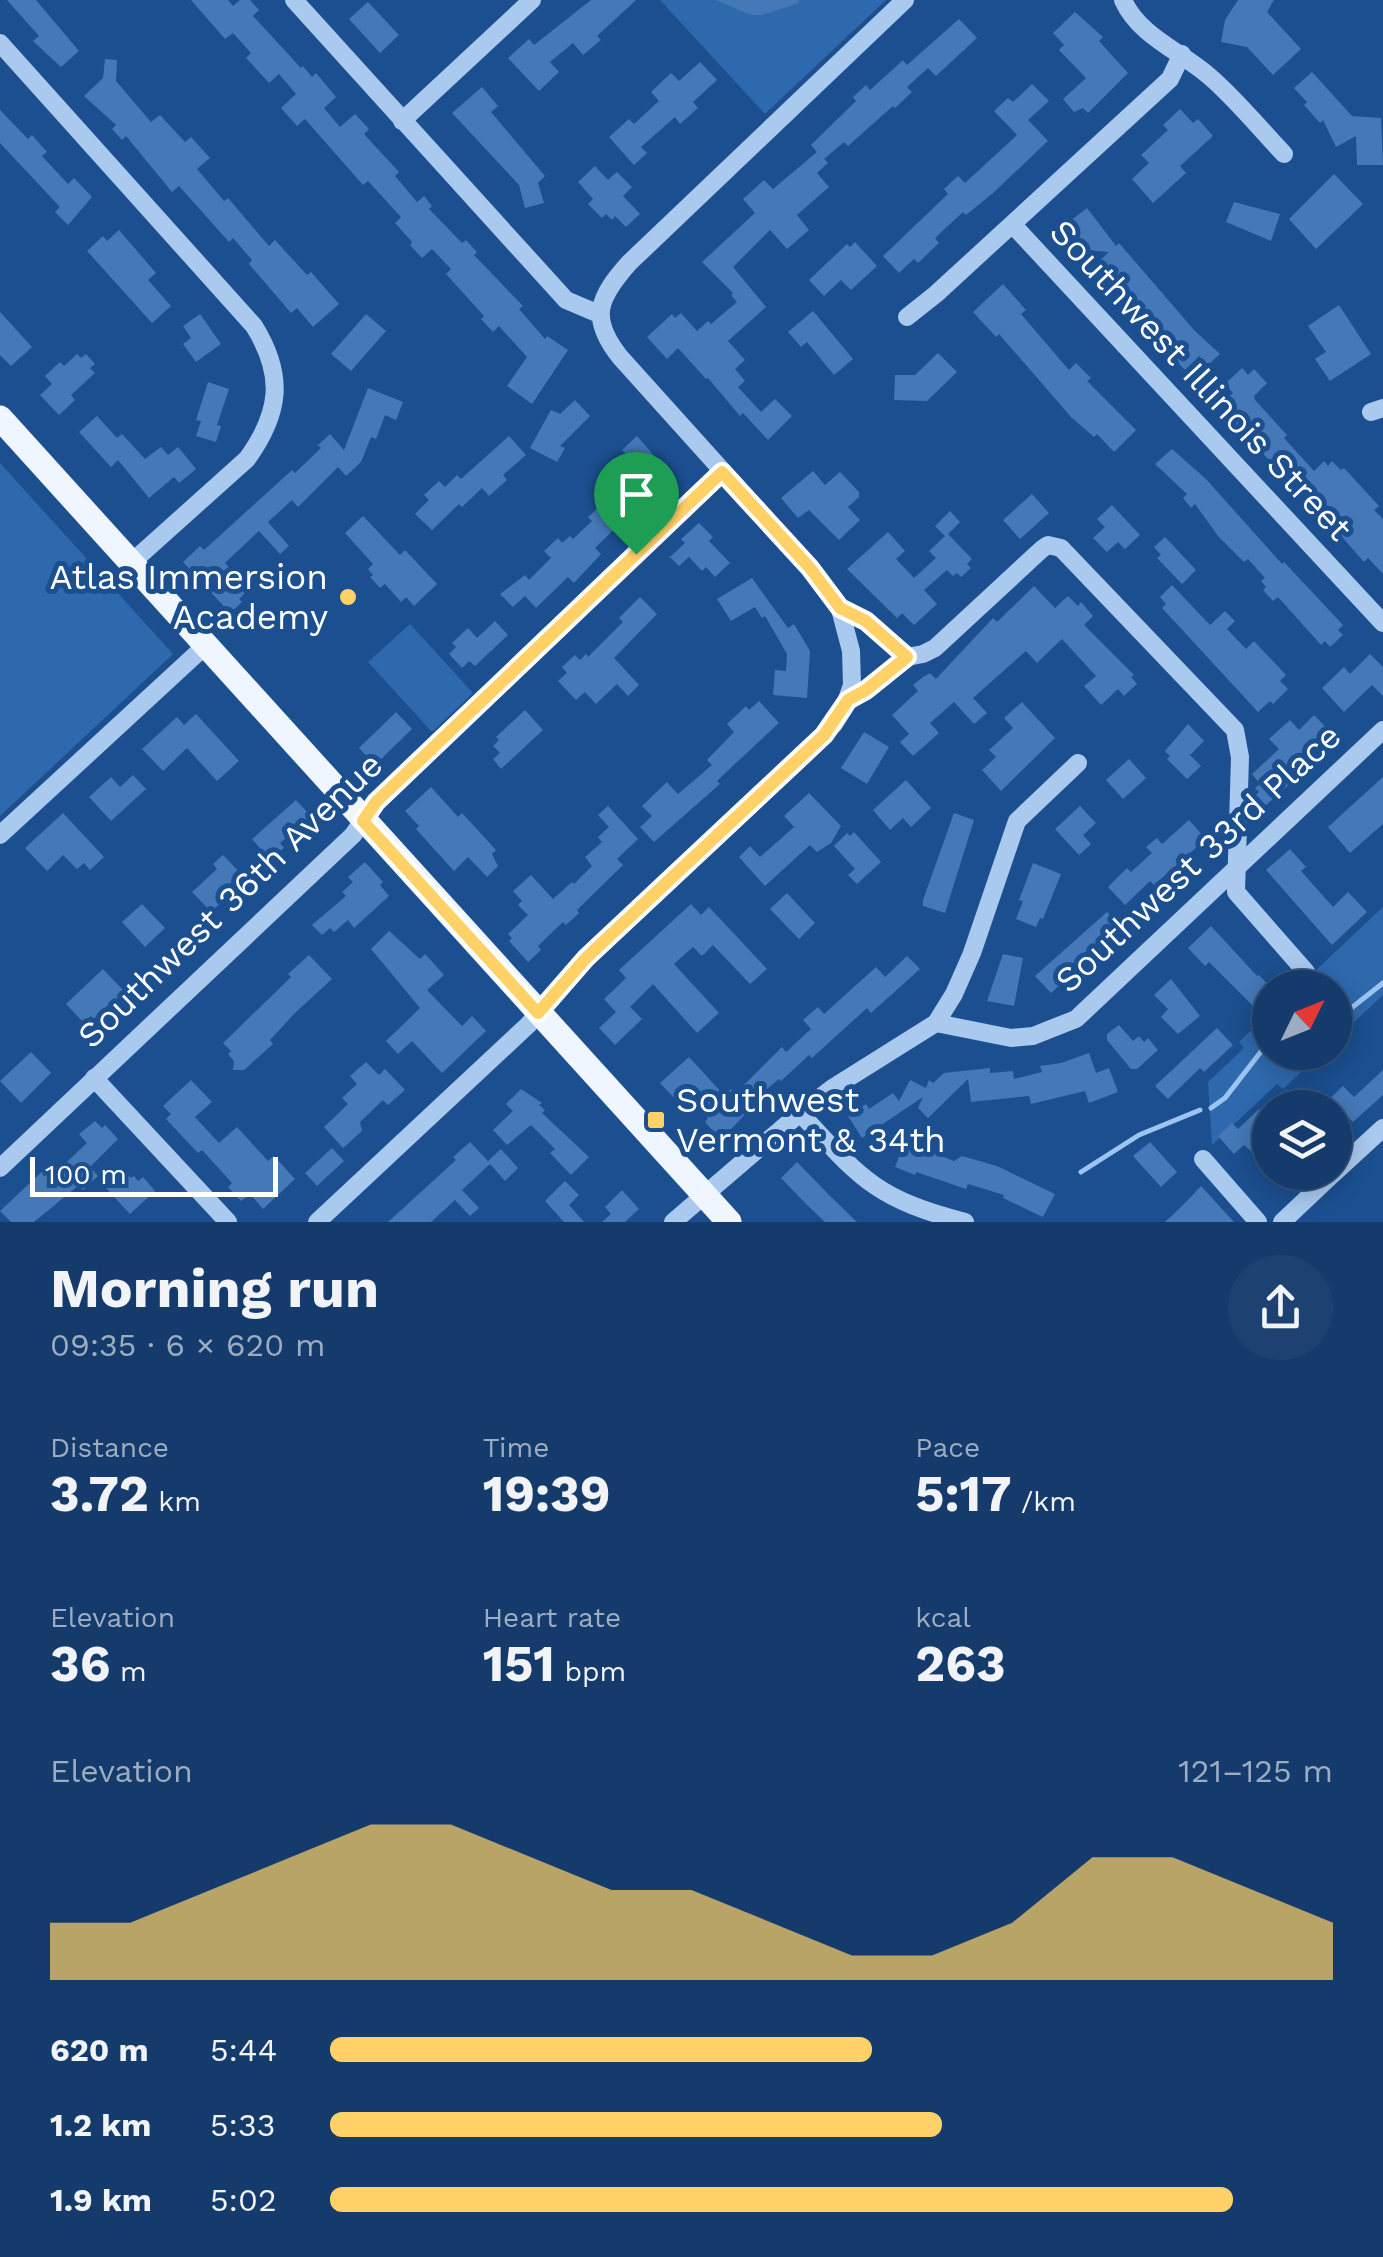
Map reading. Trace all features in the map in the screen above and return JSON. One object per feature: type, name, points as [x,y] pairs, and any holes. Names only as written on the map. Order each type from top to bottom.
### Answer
[{"type":"main road","points":[[0,418],[730,1222]]},
{"type":"street","points":[[402,121],[532,0]]},
{"type":"street","points":[[848,700],[852,671],[840,608],[810,568],[613,348],[599,314],[604,296],[629,263],[859,48],[905,0]]},
{"type":"street","points":[[1123,0],[1144,29],[1212,79],[1284,154]]},
{"type":"street","points":[[307,4],[402,121],[566,300],[599,314]]},
{"type":"street","points":[[0,43],[254,326],[270,360],[276,400],[260,441],[247,459],[131,563]]},
{"type":"street","points":[[907,317],[1170,79],[1182,54]]},
{"type":"street","name":"Southwest Illinois Street","points":[[1013,225],[1383,623]]},
{"type":"street","name":"Southwest 36th Avenue","points":[[0,1168],[353,835],[376,802],[722,472]]},
{"type":"street","points":[[317,1222],[538,1013],[586,958],[824,735],[848,700],[907,657],[935,648],[1048,546],[1070,554],[1235,730],[1240,757],[1236,892],[1304,970]]},
{"type":"street","points":[[840,608],[866,621],[907,657]]},
{"type":"street","points":[[0,835],[206,646]]},
{"type":"street","name":"Southwest 33rd Place","points":[[936,1023],[1011,1038],[1033,1036],[1076,1019],[1383,730]]},
{"type":"street","points":[[673,1222],[800,1112],[936,1023],[972,953],[1017,821],[1078,763]]},
{"type":"street","points":[[94,1078],[228,1222]]},
{"type":"street","points":[[800,1112],[854,1171],[884,1194],[966,1222]]},
{"type":"street","points":[[1352,1156],[1383,1128]]},
{"type":"street","points":[[1204,1159],[1258,1222]]},
{"type":"street","points":[[1282,1222],[1316,1190]]},
{"type":"shaded area","points":[[660,0],[886,0],[765,114]]},
{"type":"shaded area","points":[[0,463],[173,654],[0,816]]},
{"type":"shaded area","points":[[410,624],[473,693],[432,732],[368,662]]},
{"type":"shaded area","points":[[1383,907],[1383,995],[1352,1024],[1352,970],[1316,970]]},
{"type":"shaded area","points":[[1252,1030],[1252,1070],[1303,1070],[1283,1089],[1277,1084],[1271,1090],[1252,1090],[1252,1107],[1212,1145],[1208,1082],[1244,1048],[1239,1042]]},
{"type":"building","points":[[7,0],[36,0],[79,51],[61,67],[33,41],[39,36]]},
{"type":"building","points":[[191,0],[228,0],[233,6],[240,0],[250,0],[259,10],[253,16],[301,68],[312,77],[316,73],[336,97],[324,108],[340,127],[355,114],[369,129],[364,134],[399,172],[395,176],[417,202],[424,196],[432,206],[429,209],[462,243],[466,240],[477,252],[474,255],[523,306],[519,309],[545,339],[547,336],[568,350],[532,404],[507,386],[527,357],[499,326],[493,332],[481,319],[484,316],[446,274],[451,269],[432,249],[422,258],[410,245],[412,242],[395,223],[401,217],[368,181],[363,185],[305,119],[297,126],[281,108],[296,94],[279,74],[269,83],[246,58],[251,53],[233,33],[225,39]]},
{"type":"building","points":[[591,0],[636,0],[597,36],[601,40],[583,55],[573,43],[550,62],[559,72],[539,91],[508,58],[529,39],[534,45]]},
{"type":"building","points":[[716,0],[799,0],[799,3],[751,15]]},
{"type":"building","points":[[1238,0],[1274,0],[1267,12],[1301,49],[1273,75],[1247,47],[1221,42],[1225,20]]},
{"type":"building","points":[[368,2],[399,35],[380,53],[349,19]]},
{"type":"building","points":[[1075,12],[1103,37],[1099,41],[1128,73],[1088,113],[1083,108],[1074,112],[1063,99],[1086,78],[1059,50],[1064,45],[1053,33]]},
{"type":"building","points":[[959,19],[977,38],[936,76],[928,68],[907,87],[912,92],[895,108],[848,146],[844,142],[824,159],[828,163],[817,173],[829,187],[797,215],[809,230],[787,249],[770,230],[733,267],[766,307],[728,341],[745,360],[735,369],[745,381],[738,387],[761,412],[775,399],[792,416],[768,440],[743,413],[740,416],[678,348],[667,359],[647,337],[672,314],[675,318],[681,313],[697,331],[737,302],[702,262],[755,213],[743,199],[764,180],[773,189],[817,152],[811,145],[856,101],[853,97],[866,85],[870,90],[903,60],[907,65]]},
{"type":"building","points":[[105,59],[117,60],[116,81],[151,122],[160,115],[185,142],[191,137],[210,158],[197,169],[224,201],[228,198],[269,246],[275,240],[307,275],[311,272],[339,304],[313,327],[297,308],[291,313],[249,264],[252,260],[233,238],[229,242],[179,186],[172,192],[126,136],[122,140],[112,129],[116,125],[84,96],[103,78]]},
{"type":"building","points":[[700,62],[717,80],[693,102],[698,108],[680,124],[675,117],[641,147],[647,153],[634,165],[609,137],[629,119],[634,124],[659,101],[651,92],[671,73],[679,81]]},
{"type":"building","points":[[1312,72],[1352,116],[1381,118],[1383,165],[1357,165],[1356,136],[1336,147],[1323,120],[1320,123],[1294,88]]},
{"type":"building","points":[[1032,84],[1049,101],[1028,120],[1048,141],[993,193],[966,215],[963,212],[935,238],[939,243],[918,263],[914,259],[899,273],[883,256],[948,194],[944,189],[958,176],[965,183],[1017,135],[994,111],[1008,98],[1013,102]]},
{"type":"building","points":[[482,87],[498,106],[491,112],[545,176],[538,183],[544,203],[525,208],[519,185],[452,113]]},
{"type":"building","points":[[1180,109],[1193,123],[1198,119],[1213,136],[1180,166],[1186,173],[1153,203],[1132,179],[1149,163],[1141,155],[1168,130],[1163,125]]},
{"type":"building","points":[[0,110],[28,139],[32,135],[47,152],[42,156],[68,184],[74,178],[92,197],[68,225],[55,212],[60,207],[0,143]]},
{"type":"building","points":[[595,166],[608,180],[617,172],[632,187],[623,196],[640,214],[626,227],[615,216],[612,220],[606,214],[602,218],[588,204],[593,199],[578,182]]},
{"type":"building","points":[[1334,174],[1363,204],[1316,249],[1289,219]]},
{"type":"building","points":[[1234,202],[1280,214],[1271,241],[1226,222]]},
{"type":"building","points":[[1087,208],[1116,246],[1119,243],[1194,330],[1220,354],[1208,365],[1199,356],[1185,370],[1169,354],[1175,348],[1157,328],[1152,334],[1094,266],[1109,252],[1081,250],[1073,242],[1075,237],[1065,225]]},
{"type":"building","points":[[119,230],[156,273],[148,280],[171,306],[152,323],[87,251],[103,236],[107,241]]},
{"type":"building","points":[[855,242],[877,266],[851,290],[841,280],[824,296],[809,280],[847,244],[850,247]]},
{"type":"building","points":[[1003,284],[1026,310],[1021,314],[1069,370],[1076,363],[1091,378],[1087,381],[1136,430],[1114,452],[1097,434],[1094,437],[1071,417],[999,334],[996,337],[973,312]]},
{"type":"building","points":[[1339,305],[1371,354],[1330,381],[1315,359],[1326,352],[1308,326]]},
{"type":"building","points":[[813,311],[853,359],[834,375],[807,342],[801,347],[788,332]]},
{"type":"building","points":[[0,312],[32,347],[11,366],[0,355]]},
{"type":"building","points":[[200,314],[221,344],[196,362],[183,344],[191,338],[183,326]]},
{"type":"building","points":[[366,314],[386,331],[351,371],[331,354]]},
{"type":"building","points":[[938,353],[957,372],[927,401],[894,400],[895,375],[915,375]]},
{"type":"building","points":[[77,354],[81,358],[86,354],[95,364],[90,368],[95,373],[71,395],[75,400],[59,415],[40,395],[52,384],[45,376],[60,362],[64,366]]},
{"type":"building","points":[[1242,368],[1248,375],[1254,369],[1267,383],[1254,396],[1255,400],[1314,471],[1324,461],[1328,466],[1332,461],[1341,470],[1344,468],[1379,506],[1374,510],[1383,519],[1383,574],[1368,558],[1364,562],[1284,471],[1281,474],[1259,449],[1256,452],[1223,409],[1232,402],[1228,397],[1233,393],[1225,384]]},
{"type":"building","points":[[208,382],[229,389],[217,425],[221,426],[216,442],[196,436],[201,421],[196,420]]},
{"type":"building","points":[[368,388],[403,402],[396,420],[385,415],[376,439],[371,437],[361,462],[346,476],[338,467],[298,507],[292,500],[268,522],[289,546],[280,554],[259,531],[225,563],[245,584],[240,588],[245,593],[239,599],[242,602],[230,613],[183,562],[200,546],[204,550],[292,470],[295,473],[330,434],[344,450]]},
{"type":"building","points":[[575,400],[590,416],[560,446],[565,448],[557,462],[530,448],[551,410],[560,414]]},
{"type":"building","points":[[97,416],[117,438],[122,434],[145,459],[161,447],[168,455],[178,447],[196,469],[179,483],[174,477],[149,498],[118,460],[111,467],[79,432]]},
{"type":"building","points":[[509,436],[526,455],[503,475],[507,480],[489,496],[482,488],[432,530],[415,514],[429,500],[424,495],[439,481],[445,487],[457,475],[461,479]]},
{"type":"building","points":[[637,436],[657,459],[644,471],[658,486],[595,548],[601,554],[574,583],[568,577],[536,608],[525,596],[513,607],[500,594],[525,575],[529,580],[551,558],[544,551],[558,538],[562,543],[570,536],[573,539],[592,521],[588,517],[623,486],[609,470]]},
{"type":"building","points":[[1172,449],[1206,479],[1343,625],[1338,630],[1343,635],[1330,647],[1325,641],[1321,645],[1278,597],[1273,601],[1263,590],[1266,587],[1261,581],[1265,578],[1218,536],[1195,504],[1191,508],[1183,498],[1187,494],[1155,464]]},
{"type":"building","points":[[813,471],[825,485],[840,472],[859,492],[848,507],[860,520],[839,540],[809,510],[798,518],[781,498]]},
{"type":"building","points":[[1032,494],[1049,513],[1020,539],[1003,520]]},
{"type":"building","points":[[1112,505],[1140,535],[1125,549],[1118,542],[1107,552],[1093,538],[1105,527],[1097,519]]},
{"type":"building","points":[[950,511],[960,522],[948,534],[972,559],[967,564],[971,568],[961,577],[947,570],[924,590],[937,604],[914,625],[902,613],[897,618],[847,569],[888,532],[905,551],[896,559],[914,578],[936,558],[929,551],[945,536],[935,526]]},
{"type":"building","points":[[363,516],[400,555],[405,550],[437,584],[414,606],[406,597],[401,602],[385,584],[380,588],[370,577],[373,575],[368,569],[373,564],[345,533]]},
{"type":"building","points":[[699,523],[713,537],[709,541],[730,563],[715,577],[706,567],[702,571],[689,557],[679,566],[670,557],[685,543],[681,539]]},
{"type":"building","points":[[1165,537],[1196,570],[1182,584],[1157,558],[1161,555],[1154,547]]},
{"type":"building","points":[[752,578],[788,628],[794,624],[810,651],[807,698],[773,695],[775,670],[786,671],[787,654],[765,616],[762,618],[755,607],[731,621],[717,599]]},
{"type":"building","points":[[1172,585],[1210,625],[1225,611],[1235,621],[1227,629],[1246,649],[1254,641],[1286,675],[1280,681],[1288,689],[1273,704],[1270,701],[1258,712],[1162,608],[1166,604],[1160,597]]},
{"type":"building","points":[[1034,586],[1055,608],[1068,596],[1078,606],[1081,602],[1093,616],[1084,625],[1134,675],[1131,677],[1137,684],[1124,696],[1118,689],[1101,705],[1084,686],[1096,676],[1062,639],[1037,663],[1026,651],[973,698],[987,713],[974,724],[954,702],[930,723],[939,733],[913,756],[900,742],[909,734],[892,715],[918,691],[913,685],[930,673],[936,679],[993,618],[997,622]]},
{"type":"building","points":[[640,597],[657,614],[614,658],[639,685],[628,696],[617,684],[596,704],[585,692],[576,700],[558,681],[567,673],[562,667],[575,655],[580,660],[586,654],[588,657],[623,622],[619,618]]},
{"type":"building","points":[[495,621],[508,635],[475,666],[469,661],[462,668],[449,654],[456,647],[452,643],[468,628],[477,638]]},
{"type":"building","points":[[1370,654],[1383,667],[1383,696],[1372,685],[1344,712],[1322,688],[1344,667],[1350,674]]},
{"type":"building","points":[[759,701],[779,723],[717,781],[720,784],[654,842],[640,827],[652,816],[642,806],[667,782],[678,794],[712,765],[707,760],[734,732],[727,724],[746,706],[749,710]]},
{"type":"building","points":[[1022,702],[1055,738],[1001,791],[982,770],[996,757],[989,750],[1013,728],[1004,718]]},
{"type":"building","points":[[525,710],[543,730],[501,769],[493,759],[500,753],[493,746],[499,740],[496,737]]},
{"type":"building","points":[[396,712],[412,729],[375,765],[359,748]]},
{"type":"building","points":[[196,714],[239,761],[217,781],[187,748],[163,771],[142,749],[177,717],[184,725]]},
{"type":"building","points":[[1314,715],[1335,737],[1324,746],[1320,742],[1288,772],[1295,779],[1264,807],[1254,797],[1260,784],[1252,774],[1279,749],[1269,739],[1290,720],[1299,730]]},
{"type":"building","points":[[1188,724],[1204,741],[1190,755],[1201,766],[1187,779],[1167,759],[1170,756],[1165,751]]},
{"type":"building","points":[[864,732],[889,747],[867,784],[841,768]]},
{"type":"building","points":[[1129,759],[1146,778],[1123,799],[1106,780]]},
{"type":"building","points":[[133,775],[146,789],[111,821],[89,797],[111,777],[120,787]]},
{"type":"building","points":[[1383,777],[1383,824],[1350,853],[1328,827]]},
{"type":"building","points":[[906,780],[931,808],[911,827],[903,818],[890,830],[873,810]]},
{"type":"building","points":[[431,787],[496,850],[492,854],[498,866],[487,877],[468,857],[454,871],[416,829],[419,826],[405,811]]},
{"type":"building","points":[[809,793],[841,826],[831,843],[817,852],[810,845],[765,886],[739,857],[750,846],[760,857],[794,827],[784,816]]},
{"type":"building","points":[[296,800],[311,816],[280,843],[284,848],[270,860],[252,839]]},
{"type":"building","points":[[608,806],[638,839],[617,859],[623,865],[577,910],[579,913],[566,925],[563,922],[538,946],[541,950],[528,962],[509,941],[512,938],[508,934],[528,915],[518,905],[522,901],[513,891],[531,875],[553,899],[574,884],[592,866],[585,857],[602,842],[598,837],[609,827],[598,815]]},
{"type":"building","points":[[1080,806],[1096,823],[1083,835],[1091,844],[1079,855],[1055,829]]},
{"type":"building","points":[[63,813],[104,857],[90,870],[84,863],[77,869],[63,855],[47,871],[25,848]]},
{"type":"building","points":[[954,813],[974,820],[945,913],[923,906],[923,900]]},
{"type":"building","points":[[1189,820],[1206,839],[1125,905],[1108,887],[1127,868],[1131,872],[1152,853],[1146,847],[1157,838],[1162,844]]},
{"type":"building","points":[[854,832],[881,862],[857,884],[848,875],[855,869],[834,846],[847,833],[850,836]]},
{"type":"building","points":[[1290,849],[1306,867],[1301,871],[1333,907],[1348,892],[1367,912],[1332,945],[1266,870]]},
{"type":"building","points":[[223,855],[246,879],[211,912],[192,892],[217,869],[213,864]]},
{"type":"building","points":[[365,862],[383,882],[380,885],[389,896],[354,928],[348,920],[334,932],[330,928],[322,935],[312,925],[346,896],[342,892],[353,882],[348,877]]},
{"type":"building","points":[[1033,863],[1061,874],[1036,927],[1016,919]]},
{"type":"building","points":[[787,893],[815,923],[799,939],[770,909]]},
{"type":"building","points":[[142,904],[165,928],[145,947],[122,922]]},
{"type":"building","points":[[691,904],[701,915],[709,907],[767,969],[750,984],[713,945],[702,956],[693,947],[674,964],[719,1013],[697,1033],[653,984],[630,1007],[642,1019],[615,1045],[599,1028],[616,1012],[604,999],[626,978],[619,970]]},
{"type":"building","points":[[1107,912],[1121,928],[1051,993],[1035,976]]},
{"type":"building","points":[[1211,926],[1252,971],[1252,1005],[1209,962],[1205,966],[1188,948]]},
{"type":"building","points":[[389,931],[420,959],[425,954],[444,975],[427,990],[462,1026],[472,1016],[486,1031],[442,1073],[412,1041],[398,1054],[386,1041],[420,1008],[371,949]]},
{"type":"building","points":[[1003,954],[1023,958],[1014,1006],[987,1001]]},
{"type":"building","points":[[309,955],[332,979],[270,1040],[273,1044],[244,1070],[233,1070],[234,1061],[228,1054],[231,1051],[223,1043]]},
{"type":"building","points":[[907,956],[920,969],[871,1013],[867,1008],[812,1058],[809,1055],[747,1106],[750,1109],[721,1140],[684,1091],[675,1099],[660,1083],[689,1057],[724,1095],[731,1089],[735,1094],[782,1047],[786,1052],[811,1029],[803,1020],[818,1007],[824,1014],[876,967],[885,977]]},
{"type":"building","points":[[103,969],[126,993],[112,1007],[109,1004],[84,1023],[66,1004]]},
{"type":"building","points":[[1171,979],[1200,1016],[1178,1034],[1161,1017],[1168,1009],[1154,995]]},
{"type":"building","points":[[1119,1025],[1133,1041],[1139,1036],[1144,1042],[1148,1038],[1158,1050],[1137,1069],[1131,1069],[1107,1040],[1107,1034]]},
{"type":"building","points":[[1217,1028],[1233,1045],[1204,1072],[1200,1068],[1168,1099],[1155,1086]]},
{"type":"building","points":[[31,1052],[51,1073],[21,1103],[0,1081]]},
{"type":"building","points":[[1089,1053],[1096,1073],[1109,1068],[1118,1092],[1089,1103],[1085,1091],[1031,1104],[1029,1096],[971,1102],[968,1079],[928,1118],[918,1108],[923,1097],[862,1138],[848,1116],[866,1104],[869,1109],[893,1093],[899,1101],[910,1080],[926,1088],[929,1080],[933,1083],[944,1073],[990,1068],[990,1073],[1013,1071],[1014,1079],[1042,1072],[1040,1066]]},
{"type":"building","points":[[366,1062],[379,1075],[385,1069],[405,1090],[388,1105],[383,1100],[360,1122],[362,1131],[343,1148],[324,1127],[348,1104],[342,1098],[357,1084],[350,1076]]},
{"type":"building","points":[[1383,1070],[1383,1095],[1353,1122],[1354,1097]]},
{"type":"building","points":[[191,1080],[212,1102],[195,1117],[219,1143],[237,1127],[268,1161],[274,1156],[295,1179],[263,1209],[250,1194],[241,1201],[228,1187],[232,1183],[202,1150],[198,1153],[166,1119],[171,1114],[163,1106]]},
{"type":"building","points":[[521,1089],[542,1103],[542,1113],[589,1157],[571,1175],[550,1153],[555,1149],[531,1125],[507,1145],[493,1130],[513,1111],[506,1104]]},
{"type":"building","points":[[1252,1116],[1252,1152],[1244,1145],[1234,1154],[1218,1136],[1232,1123],[1238,1129]]},
{"type":"building","points":[[95,1121],[102,1128],[105,1125],[118,1139],[90,1167],[98,1176],[83,1190],[79,1185],[34,1222],[11,1222],[0,1211],[48,1166],[55,1173],[87,1143],[79,1134]]},
{"type":"building","points":[[905,1141],[954,1161],[962,1156],[997,1166],[1055,1194],[1043,1217],[1003,1198],[1004,1195],[968,1184],[966,1189],[916,1172],[915,1175],[895,1167]]},
{"type":"building","points":[[470,1142],[488,1161],[501,1149],[518,1168],[505,1181],[490,1164],[462,1190],[479,1208],[470,1216],[455,1200],[431,1222],[388,1222],[456,1160],[453,1157]]},
{"type":"building","points":[[1150,1142],[1177,1172],[1161,1187],[1133,1156]]},
{"type":"building","points":[[332,1148],[344,1161],[317,1186],[305,1173]]},
{"type":"building","points":[[797,1162],[857,1222],[825,1222],[807,1205],[781,1178]]},
{"type":"building","points":[[123,1170],[138,1181],[143,1177],[155,1191],[130,1214],[105,1187]]},
{"type":"building","points":[[565,1181],[579,1195],[569,1205],[584,1222],[564,1222],[545,1201]]},
{"type":"building","points":[[1201,1186],[1234,1222],[1165,1222],[1186,1202]]},
{"type":"building","points":[[622,1190],[639,1209],[625,1222],[602,1222],[611,1214],[605,1207]]},
{"type":"waterway","points":[[1352,1007],[1383,983]]},
{"type":"waterway","points":[[1211,1108],[1225,1098],[1252,1063]]},
{"type":"waterway","points":[[1081,1172],[1139,1135],[1200,1110]]},
{"type":"place","name":"Atlas Immersion Academy","points":[[348,597]]},
{"type":"place","name":"Southwest Vermont & 34th","points":[[656,1120]]},
{"type":"route","points":[[722,472],[810,568],[840,608],[866,621],[907,657],[848,700],[824,735],[586,958],[538,1013],[363,821],[376,802],[636,554],[722,472]]}]
